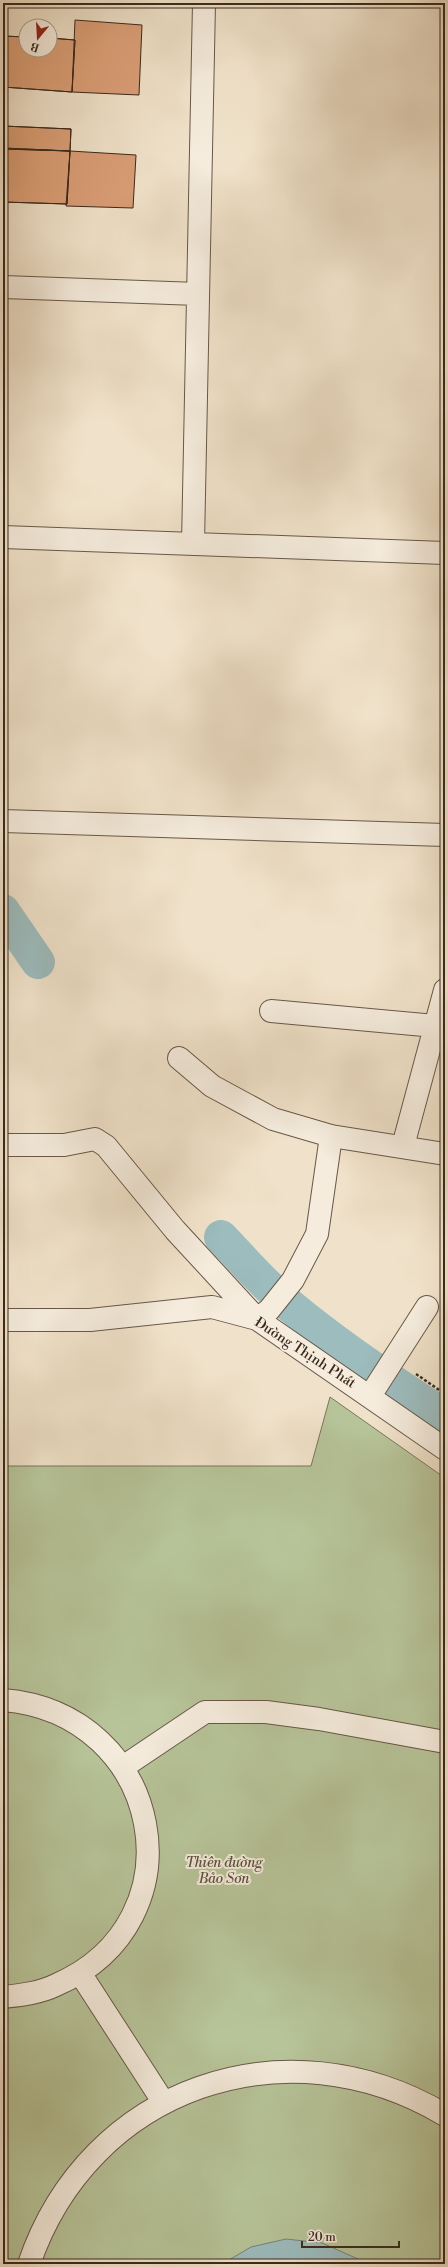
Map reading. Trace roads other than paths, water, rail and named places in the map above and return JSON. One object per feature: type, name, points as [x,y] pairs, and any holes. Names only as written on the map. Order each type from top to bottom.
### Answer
[{"type":"street","points":[[192,544],[204,3]]},
{"type":"street","points":[[3,286],[198,294]]},
{"type":"street","points":[[3,537],[445,553]]},
{"type":"street","points":[[3,821],[445,835]]},
{"type":"street","points":[[403,1146],[445,990]]},
{"type":"street","points":[[271,1011],[435,1026]]},
{"type":"street","points":[[180,1058],[212,1086],[273,1119],[331,1136],[403,1146],[445,1154]]},
{"type":"street","points":[[3,1145],[64,1145],[95,1139],[106,1146],[175,1230],[263,1314],[286,1290],[317,1234],[331,1136]]},
{"type":"street","name":"Đường Thịnh Phát","points":[[3,1320],[90,1320],[212,1307],[263,1314],[374,1392],[445,1449]]},
{"type":"street","points":[[374,1392],[428,1307]]},
{"type":"street","points":[[3,1700],[23,1702],[50,1709],[75,1721],[97,1737],[123,1767],[131,1780],[142,1805],[147,1832],[148,1860],[143,1887],[134,1912],[120,1936],[101,1956],[80,1973],[56,1986],[29,1994],[3,1997]]},
{"type":"street","points":[[123,1767],[205,1712],[266,1712],[319,1719],[445,1742]]},
{"type":"street","points":[[80,1973],[164,2103]]},
{"type":"street","points":[[29,2264],[37,2240],[54,2206],[76,2175],[108,2142],[131,2123],[164,2103],[198,2087],[235,2077],[272,2072],[311,2071],[349,2076],[386,2086],[421,2101],[445,2115]]},
{"type":"water","points":[[286,2239],[322,2243],[358,2259],[363,2264],[222,2264],[251,2247]]},
{"type":"waterway","points":[[3,911],[38,962]]},
{"type":"waterway","points":[[221,1237],[271,1289],[308,1320],[366,1363],[445,1416]]},
{"type":"park label","name":"Thiên đường Bảo Sơn","points":[[224,1872]]}]
